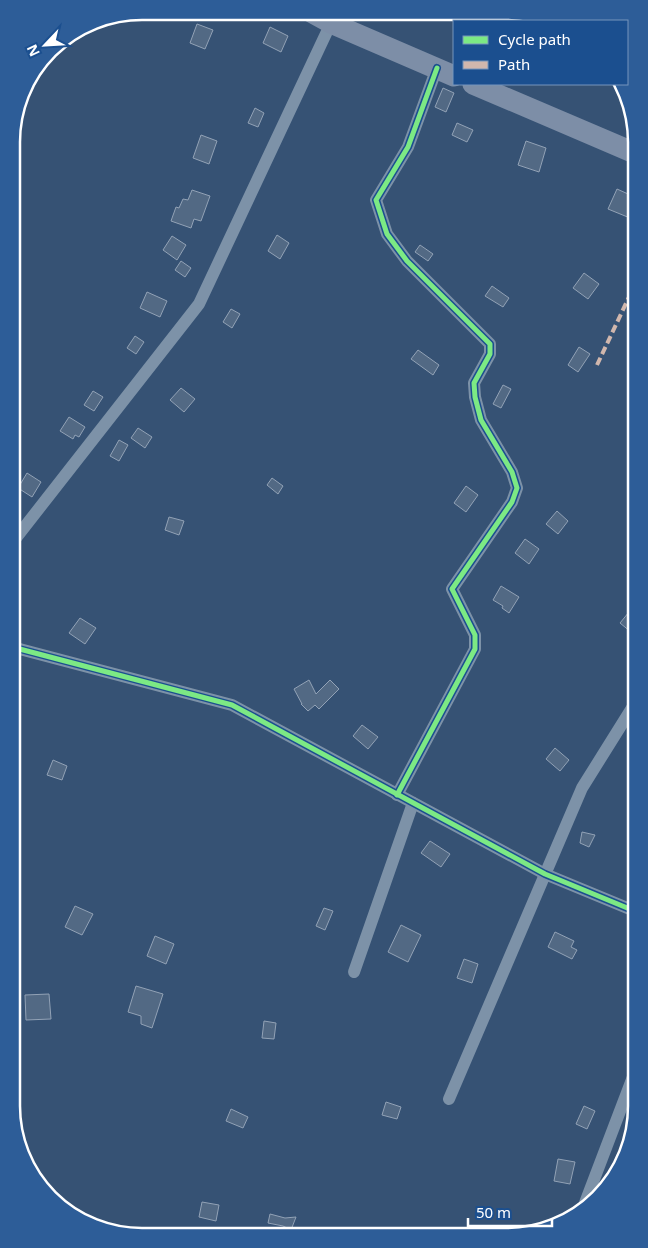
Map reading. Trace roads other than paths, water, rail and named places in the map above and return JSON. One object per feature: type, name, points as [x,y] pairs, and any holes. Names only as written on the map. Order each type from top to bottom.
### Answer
[{"type":"main road","points":[[326,20],[446,72]]},
{"type":"main road","points":[[475,85],[628,150]]},
{"type":"street","points":[[20,533],[199,304],[331,23]]},
{"type":"street","points":[[397,795],[475,648],[476,634],[452,589],[512,502],[517,488],[512,472],[481,420],[474,397],[474,383],[490,354],[490,344],[407,261],[387,234],[376,200],[408,147],[446,72]]},
{"type":"street","points":[[20,650],[232,705],[545,874],[628,909]]},
{"type":"street","points":[[449,1099],[582,788],[628,714]]},
{"type":"street","points":[[354,972],[412,803]]},
{"type":"street","points":[[587,1198],[628,1090]]}]
